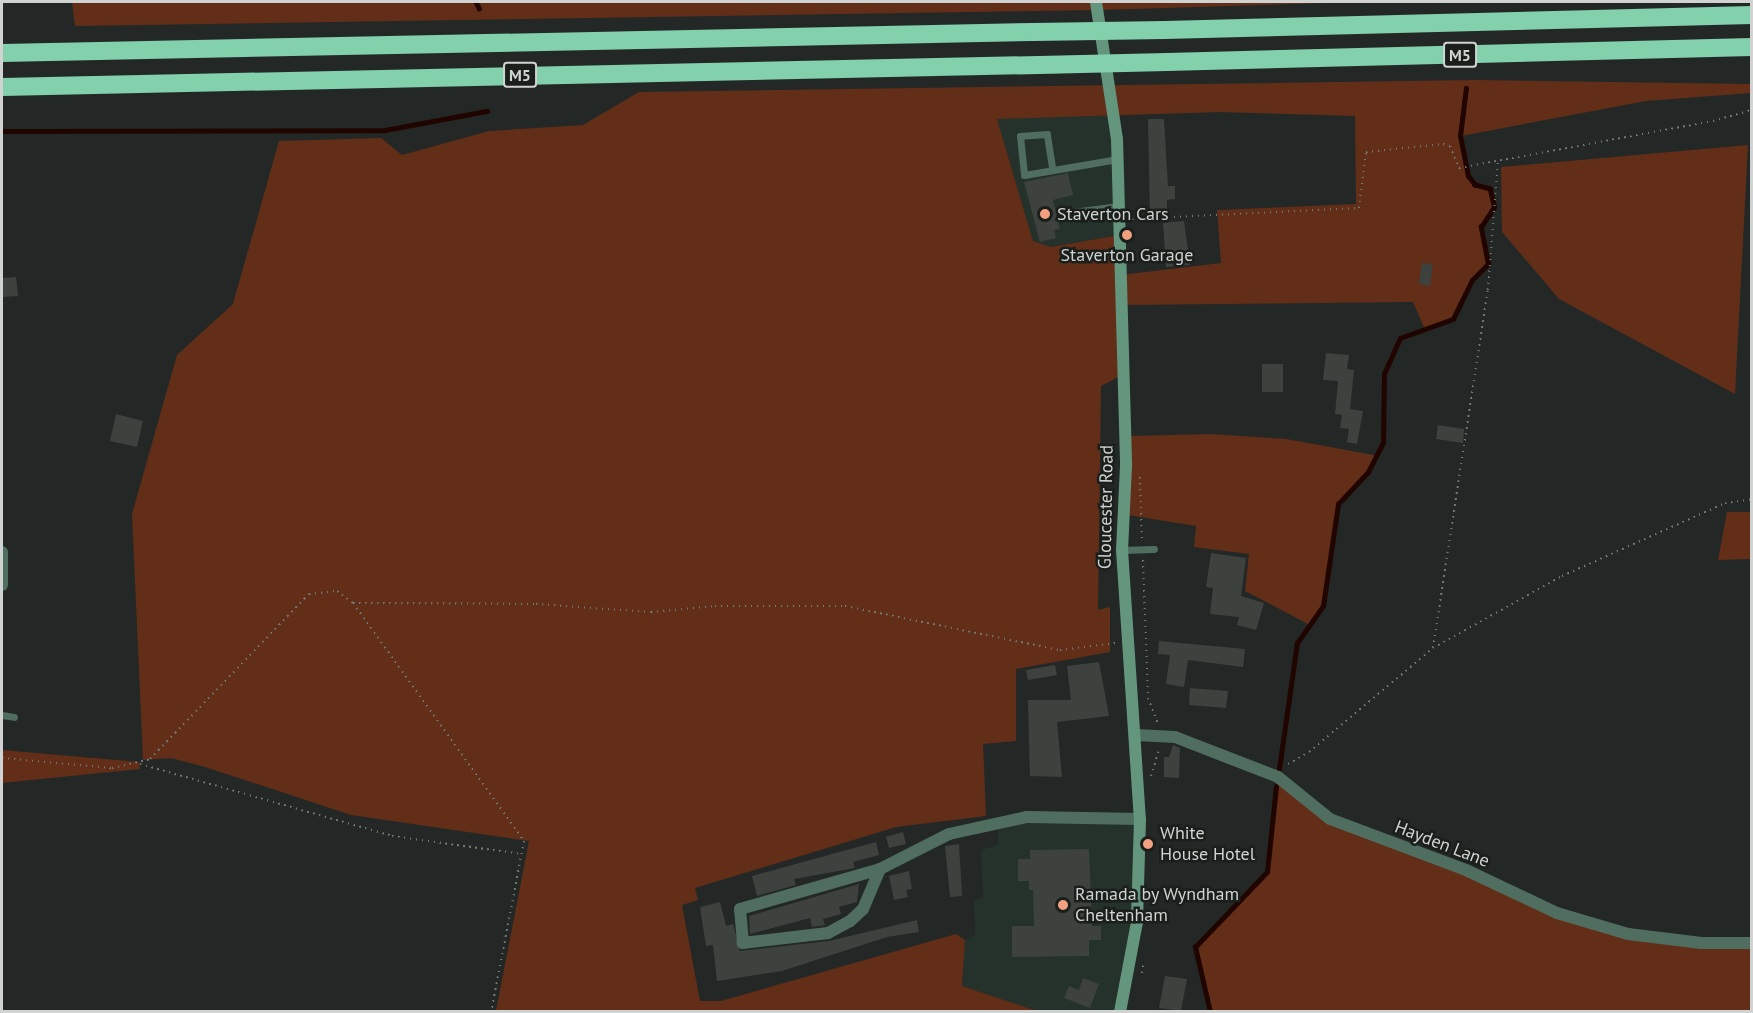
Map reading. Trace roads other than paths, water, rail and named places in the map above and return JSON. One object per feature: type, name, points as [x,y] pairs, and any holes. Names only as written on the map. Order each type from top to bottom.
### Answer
[{"type":"highway","name":"M5","points":[[2,53],[1165,30],[1752,15]]},
{"type":"highway","name":"M5","points":[[2,87],[1752,47]]},
{"type":"main road","name":"Gloucester Road","points":[[1096,2],[1113,95],[1118,159],[1126,466],[1122,550],[1126,641],[1136,735],[1140,819],[1137,922],[1120,1011]]},
{"type":"street","points":[[2,552],[2,585]]},
{"type":"street","name":"Hayden Lane","points":[[1136,735],[1175,737],[1278,777],[1330,819],[1468,872],[1557,913],[1628,934],[1752,943]]},
{"type":"street","points":[[880,869],[863,909],[850,921],[828,933],[743,943],[740,909],[880,869],[949,834],[1027,817],[1140,819]]},
{"type":"lane","points":[[1052,167],[1047,134],[1020,136],[1024,175],[1052,167],[1118,159]]},
{"type":"lane","points":[[1073,212],[1119,206]]},
{"type":"lane","points":[[1122,550],[1154,549]]},
{"type":"lane","points":[[2,715],[14,717]]},
{"type":"waterway","points":[[476,2],[479,8]]},
{"type":"waterway","points":[[1279,769],[1297,643],[1323,606],[1338,504],[1368,472],[1383,443],[1384,374],[1400,338],[1453,319],[1472,280],[1488,264],[1481,227],[1494,207],[1490,189],[1475,185],[1468,176],[1460,136],[1466,88]]},
{"type":"waterway","points":[[2,131],[385,130],[487,111]]},
{"type":"waterway","points":[[1210,1012],[1195,947],[1267,872],[1276,786]]},
{"type":"place","name":"Staverton Cars","points":[[1045,214]]},
{"type":"place","name":"Staverton Garage","points":[[1127,235]]},
{"type":"place","name":"White House Hotel","points":[[1148,844]]},
{"type":"place","name":"Ramada by Wyndham Cheltenham","points":[[1063,905]]}]
